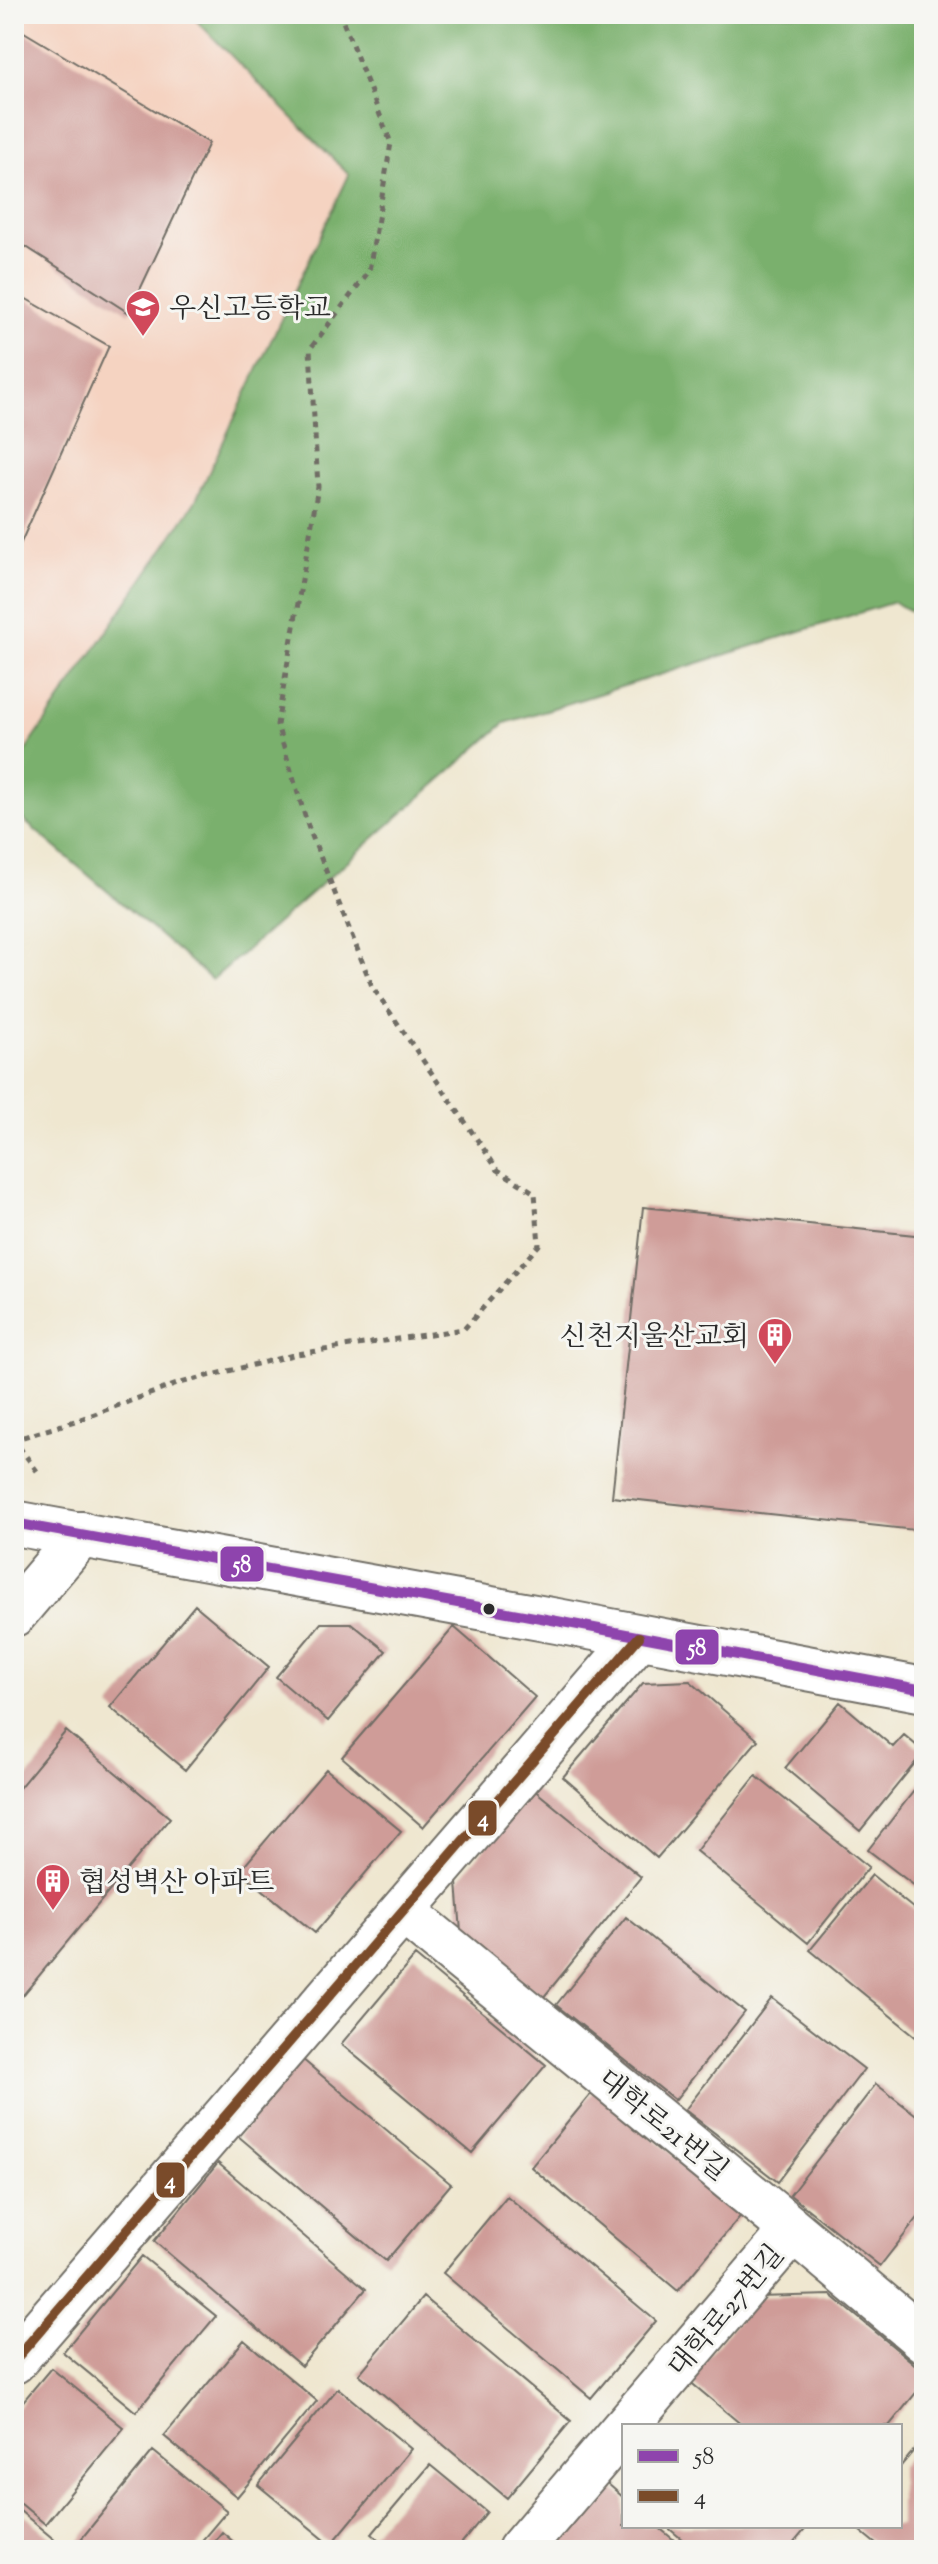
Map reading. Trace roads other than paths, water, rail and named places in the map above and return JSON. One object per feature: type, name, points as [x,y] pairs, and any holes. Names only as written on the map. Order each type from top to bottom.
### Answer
[{"type":"street","points":[[14,1523],[924,1690]]},
{"type":"street","points":[[14,1614],[82,1534]]},
{"type":"street","points":[[14,2361],[639,1637]]},
{"type":"street","name":"대학로21번길","points":[[403,1911],[924,2340]]},
{"type":"street","name":"대학로27번길","points":[[628,2424],[793,2230]]},
{"type":"street","name":"대학로27번길","points":[[520,2550],[622,2431]]},
{"type":"place","name":"우신고등학교","points":[[143,338]]},
{"type":"place","name":"신천지울산교회","points":[[775,1366]]},
{"type":"place","name":"협성벽산 아파트","points":[[53,1912]]}]
